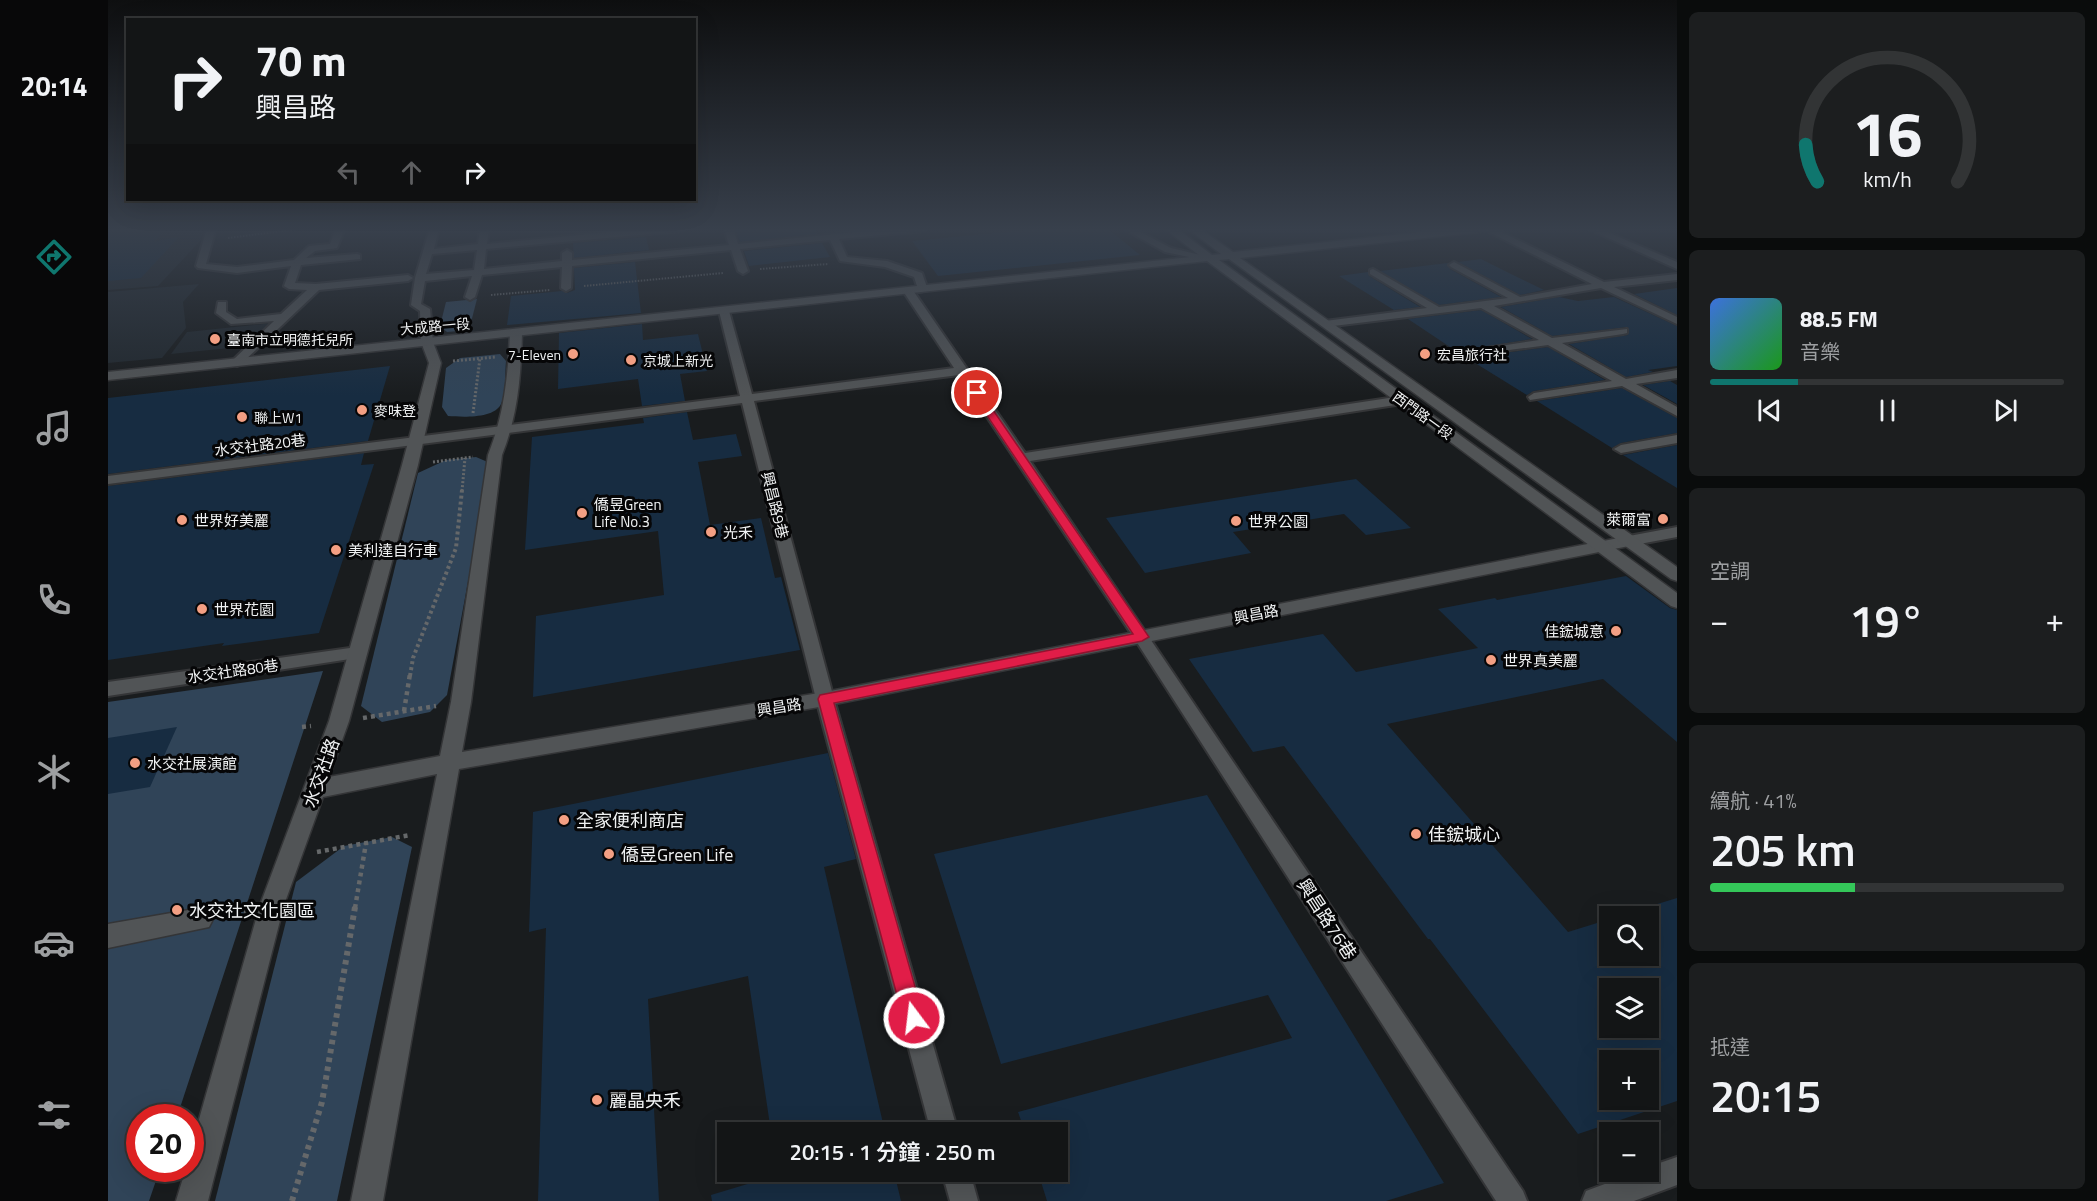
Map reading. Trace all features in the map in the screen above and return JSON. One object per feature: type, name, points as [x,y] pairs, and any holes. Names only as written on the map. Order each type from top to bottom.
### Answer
[{"type":"street","name":"大成路一段","points":[[108,376],[427,342],[515,344],[724,311],[975,284]]},
{"type":"street","name":"西門路一段","points":[[1244,284],[1677,602]]},
{"type":"street","name":"西門路一段","points":[[1269,284],[1677,575]]},
{"type":"street","points":[[427,342],[435,363]]},
{"type":"street","points":[[368,1201],[435,831],[461,702],[495,455],[506,430],[511,409],[515,344]]},
{"type":"street","name":"水交社路","points":[[192,1201],[272,905],[339,721],[410,465],[435,363]]},
{"type":"street","name":"興昌路","points":[[316,789],[448,763],[825,699],[1629,542]]},
{"type":"street","points":[[108,936],[200,919]]},
{"type":"lane","points":[[290,284],[289,286],[316,287],[348,284]]},
{"type":"lane","points":[[414,284],[416,305],[425,309],[427,342]]},
{"type":"lane","points":[[470,297],[474,284]]},
{"type":"lane","points":[[920,284],[922,290]]},
{"type":"lane","points":[[1393,284],[1437,310]]},
{"type":"lane","points":[[1489,284],[1519,300]]},
{"type":"lane","points":[[1324,324],[1519,300],[1612,284]]},
{"type":"lane","points":[[1603,285],[1677,321]]},
{"type":"lane","points":[[237,362],[316,287]]},
{"type":"lane","name":"興昌路76巷","points":[[908,291],[1142,637],[1513,1201]]},
{"type":"lane","points":[[222,304],[221,313],[235,322],[284,317]]},
{"type":"lane","points":[[1482,304],[1677,412]]},
{"type":"lane","name":"興昌路9巷","points":[[724,311],[825,699],[942,1122]]},
{"type":"lane","points":[[1460,355],[1623,331]]},
{"type":"lane","name":"水交社路20巷","points":[[108,480],[961,371]]},
{"type":"lane","points":[[1534,397],[1677,375]]},
{"type":"lane","points":[[1022,459],[1402,400]]},
{"type":"lane","points":[[1621,449],[1677,439]]},
{"type":"lane","points":[[1629,542],[1677,532]]},
{"type":"lane","name":"水交社路80巷","points":[[108,689],[357,653]]},
{"type":"lane","points":[[1596,1201],[1677,1171]]},
{"type":"lane","points":[[959,1182],[964,1201]]},
{"type":"path","points":[[470,297],[607,284]]},
{"type":"path","points":[[435,363],[480,358],[515,344]]},
{"type":"path","points":[[473,413],[480,358]]},
{"type":"path","points":[[410,465],[495,455]]},
{"type":"path","points":[[404,711],[413,658],[456,548],[465,458]]},
{"type":"path","points":[[302,727],[461,702]]},
{"type":"path","points":[[291,856],[435,831]]},
{"type":"path","points":[[292,1201],[322,1102],[366,843]]},
{"type":"path","points":[[200,919],[272,905]]},
{"type":"shaded area","points":[[108,284],[160,284],[158,286],[108,290]]},
{"type":"shaded area","points":[[199,284],[183,302],[186,328],[162,358],[108,363],[108,292]]},
{"type":"shaded area","points":[[477,299],[469,330],[447,332],[440,326],[446,302]]},
{"type":"shaded area","name":"臺南市立明德托兒所","points":[[272,323],[239,347],[171,354],[187,332]]},
{"type":"shaded area","points":[[500,354],[506,361],[505,383],[503,400],[497,409],[485,415],[448,416],[442,407],[446,368],[460,358]]},
{"type":"shaded area","points":[[476,457],[490,463],[447,695],[430,712],[382,722],[361,706],[418,473],[446,460]]},
{"type":"shaded area","name":"水交社文化園區","points":[[323,671],[181,1104],[126,1104],[126,1182],[156,1182],[149,1201],[108,1201],[108,702]]},
{"type":"shaded area","points":[[392,837],[412,847],[337,1201],[215,1201],[296,882],[344,846]]},
{"type":"building","points":[[575,284],[638,284],[641,313],[507,325],[511,296],[562,291],[567,293],[575,290]]},
{"type":"building","points":[[1352,284],[1382,284],[1420,307],[1394,310]]},
{"type":"building","points":[[1403,284],[1477,284],[1501,297],[1439,305]]},
{"type":"building","points":[[1499,284],[1532,284],[1544,290],[1520,295]]},
{"type":"building","points":[[1677,288],[1677,315],[1634,294]]},
{"type":"building","points":[[1559,297],[1578,301],[1614,297],[1677,326],[1677,366],[1648,370],[1653,372],[1626,377],[1569,344],[1628,335],[1628,327],[1552,336],[1501,307]]},
{"type":"building","points":[[1481,310],[1532,339],[1456,351],[1408,319]]},
{"type":"building","name":"京城上新光","points":[[642,324],[643,340],[698,334],[707,371],[680,374],[685,401],[642,406],[638,379],[558,389],[559,333]]},
{"type":"building","points":[[1548,347],[1605,380],[1534,391],[1527,395],[1467,358]]},
{"type":"building","name":"聯上W1","points":[[390,366],[368,441],[108,474],[108,398]]},
{"type":"building","points":[[1670,381],[1677,385],[1677,404],[1643,385]]},
{"type":"building","points":[[1622,388],[1677,418],[1677,433],[1621,443],[1612,448],[1537,401]]},
{"type":"building","points":[[687,412],[693,440],[736,434],[742,456],[698,462],[710,525],[761,518],[775,578],[781,577],[800,650],[533,697],[536,616],[664,595],[658,531],[525,550],[532,437],[644,423],[643,418]]},
{"type":"building","points":[[1677,445],[1677,488],[1623,455]]},
{"type":"building","points":[[364,453],[361,465],[374,464],[319,633],[222,646],[224,643],[108,660],[108,486]]},
{"type":"building","name":"世界公園","points":[[1356,479],[1411,528],[1366,535],[1344,514],[1233,532],[1251,553],[1145,573],[1106,518]]},
{"type":"building","points":[[1626,576],[1670,608],[1677,610],[1677,742],[1603,679],[1387,724],[1568,932],[1599,922],[1599,966],[1659,966],[1659,906],[1651,906],[1677,898],[1677,1101],[1659,1107],[1659,1050],[1599,1050],[1599,1110],[1650,1110],[1614,1122],[1599,1122],[1599,1127],[1578,1134],[1284,746],[1253,752],[1189,659],[1323,634],[1356,672],[1478,648],[1438,609],[1495,598],[1497,600]]},
{"type":"building","name":"水交社展演館","points":[[177,727],[150,787],[108,794],[108,738]]},
{"type":"building","points":[[828,753],[856,859],[824,867],[883,1122],[770,1122],[748,976],[648,999],[659,1201],[538,1201],[546,928],[529,932],[533,812]]},
{"type":"building","points":[[1207,795],[1444,1183],[1386,1201],[1047,1201],[1041,1182],[1068,1182],[1068,1122],[1022,1122],[1018,1112],[1292,1038],[1268,995],[1001,1064],[934,854]]},
{"type":"building","points":[[754,1182],[896,1182],[901,1201],[712,1201],[711,1195]]},
{"type":"place","name":"臺南市立明德托兒所","points":[[215,339]]},
{"type":"place","name":"7-Eleven","points":[[573,354]]},
{"type":"place","name":"宏昌旅行社","points":[[1425,354]]},
{"type":"place","name":"京城上新光","points":[[631,360]]},
{"type":"place","name":"麥味登","points":[[362,410]]},
{"type":"place","name":"聯上W1","points":[[242,417]]},
{"type":"place","name":"僑昱Green Life No.3","points":[[582,513]]},
{"type":"place","name":"萊爾富","points":[[1663,519]]},
{"type":"place","name":"世界好美麗","points":[[182,520]]},
{"type":"place","name":"世界公園","points":[[1236,521]]},
{"type":"place","name":"光禾","points":[[711,532]]},
{"type":"place","name":"美利達自行車","points":[[336,550]]},
{"type":"place","name":"世界花園","points":[[202,609]]},
{"type":"place","name":"佳鋐城意","points":[[1616,631]]},
{"type":"place","name":"世界真美麗","points":[[1491,660]]},
{"type":"place","name":"水交社展演館","points":[[135,763]]},
{"type":"place","name":"全家便利商店","points":[[564,820]]},
{"type":"place","name":"佳鋐城心","points":[[1416,834]]},
{"type":"place","name":"僑昱Green Life","points":[[609,854]]},
{"type":"place","name":"水交社文化園區","points":[[177,910]]},
{"type":"place","name":"麗晶央禾","points":[[597,1100]]},
{"type":"route","points":[[914,1018],[825,699],[1142,637],[977,393]]}]
